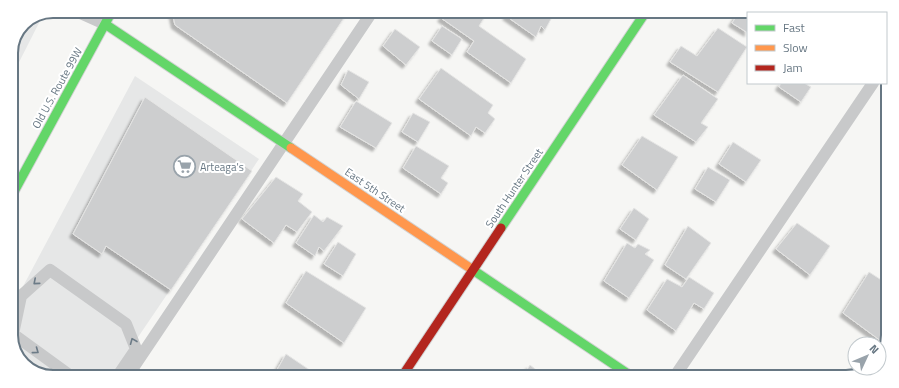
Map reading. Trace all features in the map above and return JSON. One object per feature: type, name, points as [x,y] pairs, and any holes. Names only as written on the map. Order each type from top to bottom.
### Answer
[{"type":"street","name":"Old U.S. Route 99W","points":[[18,184],[108,18]]},
{"type":"street","name":"South Hunter Street","points":[[406,370],[642,18]]},
{"type":"street","name":"East 5th Street","points":[[105,24],[622,370]]},
{"type":"lane","points":[[92,18],[105,24]]},
{"type":"lane","points":[[132,370],[368,18]]},
{"type":"lane","points":[[679,370],[871,84]]},
{"type":"lane","points":[[18,292],[50,270],[126,324],[136,348],[122,370]]},
{"type":"lane","points":[[18,338],[62,370]]},
{"type":"shaded area","points":[[40,21],[18,64],[19,44],[25,32]]},
{"type":"shaded area","points":[[135,76],[259,159],[116,370],[53,370],[40,367],[32,363],[24,354],[19,342],[18,296]]},
{"type":"building","points":[[174,18],[344,18],[287,103],[175,25]]},
{"type":"building","points":[[441,18],[484,18],[479,26],[526,59],[511,83],[467,52],[474,41]]},
{"type":"building","points":[[509,18],[551,19],[545,30],[541,26],[536,37]]},
{"type":"building","points":[[735,18],[747,18],[747,32],[732,23]]},
{"type":"building","points":[[442,26],[462,39],[452,55],[432,41]]},
{"type":"building","points":[[718,28],[747,47],[718,92],[670,62],[681,46],[697,56]]},
{"type":"building","points":[[395,29],[420,47],[406,65],[383,46]]},
{"type":"building","points":[[441,68],[493,105],[488,113],[495,119],[485,133],[476,127],[471,136],[419,99]]},
{"type":"building","points":[[348,70],[369,82],[359,99],[341,85]]},
{"type":"building","points":[[683,75],[718,99],[701,123],[708,127],[696,142],[654,115]]},
{"type":"building","points":[[780,84],[806,84],[811,87],[801,102],[779,87]]},
{"type":"building","points":[[145,97],[252,171],[171,290],[106,246],[102,254],[73,234]]},
{"type":"building","points":[[356,101],[392,123],[376,148],[340,127]]},
{"type":"building","points":[[413,113],[430,122],[418,142],[402,132]]},
{"type":"building","points":[[642,136],[678,157],[657,190],[622,165]]},
{"type":"building","points":[[733,142],[761,160],[746,182],[719,164]]},
{"type":"building","points":[[416,146],[449,166],[441,178],[448,183],[441,194],[403,168]]},
{"type":"building","points":[[708,167],[730,180],[716,202],[695,189]]},
{"type":"building","points":[[276,177],[303,194],[298,201],[312,212],[297,232],[286,225],[274,243],[242,219]]},
{"type":"building","points":[[634,208],[649,219],[636,240],[620,229]]},
{"type":"building","points":[[314,215],[323,222],[327,217],[343,226],[324,251],[319,247],[315,256],[296,243]]},
{"type":"building","points":[[797,223],[830,246],[810,275],[776,249]]},
{"type":"building","points":[[688,226],[711,243],[686,279],[665,265]]},
{"type":"building","points":[[338,242],[356,254],[343,276],[324,264]]},
{"type":"building","points":[[627,243],[635,248],[638,244],[650,250],[645,254],[654,260],[629,298],[604,281]]},
{"type":"building","points":[[306,271],[366,308],[344,343],[286,303]]},
{"type":"building","points":[[869,272],[881,280],[881,335],[874,336],[843,313]]},
{"type":"building","points":[[689,277],[714,293],[704,309],[694,303],[676,331],[647,310],[667,279],[682,287]]},
{"type":"building","points":[[286,354],[310,370],[277,370]]},
{"type":"building","points":[[530,365],[536,370],[527,370]]},
{"type":"traffic: fast","points":[[18,184],[108,18]]},
{"type":"traffic: fast","points":[[501,228],[642,18]]},
{"type":"traffic: fast","points":[[105,24],[291,148]]},
{"type":"traffic: fast","points":[[473,270],[622,370]]},
{"type":"traffic: slow","points":[[291,148],[473,270]]},
{"type":"traffic: jam","points":[[406,370],[501,228]]},
{"type":"place","name":"Arteaga's","points":[[184,167]]}]
